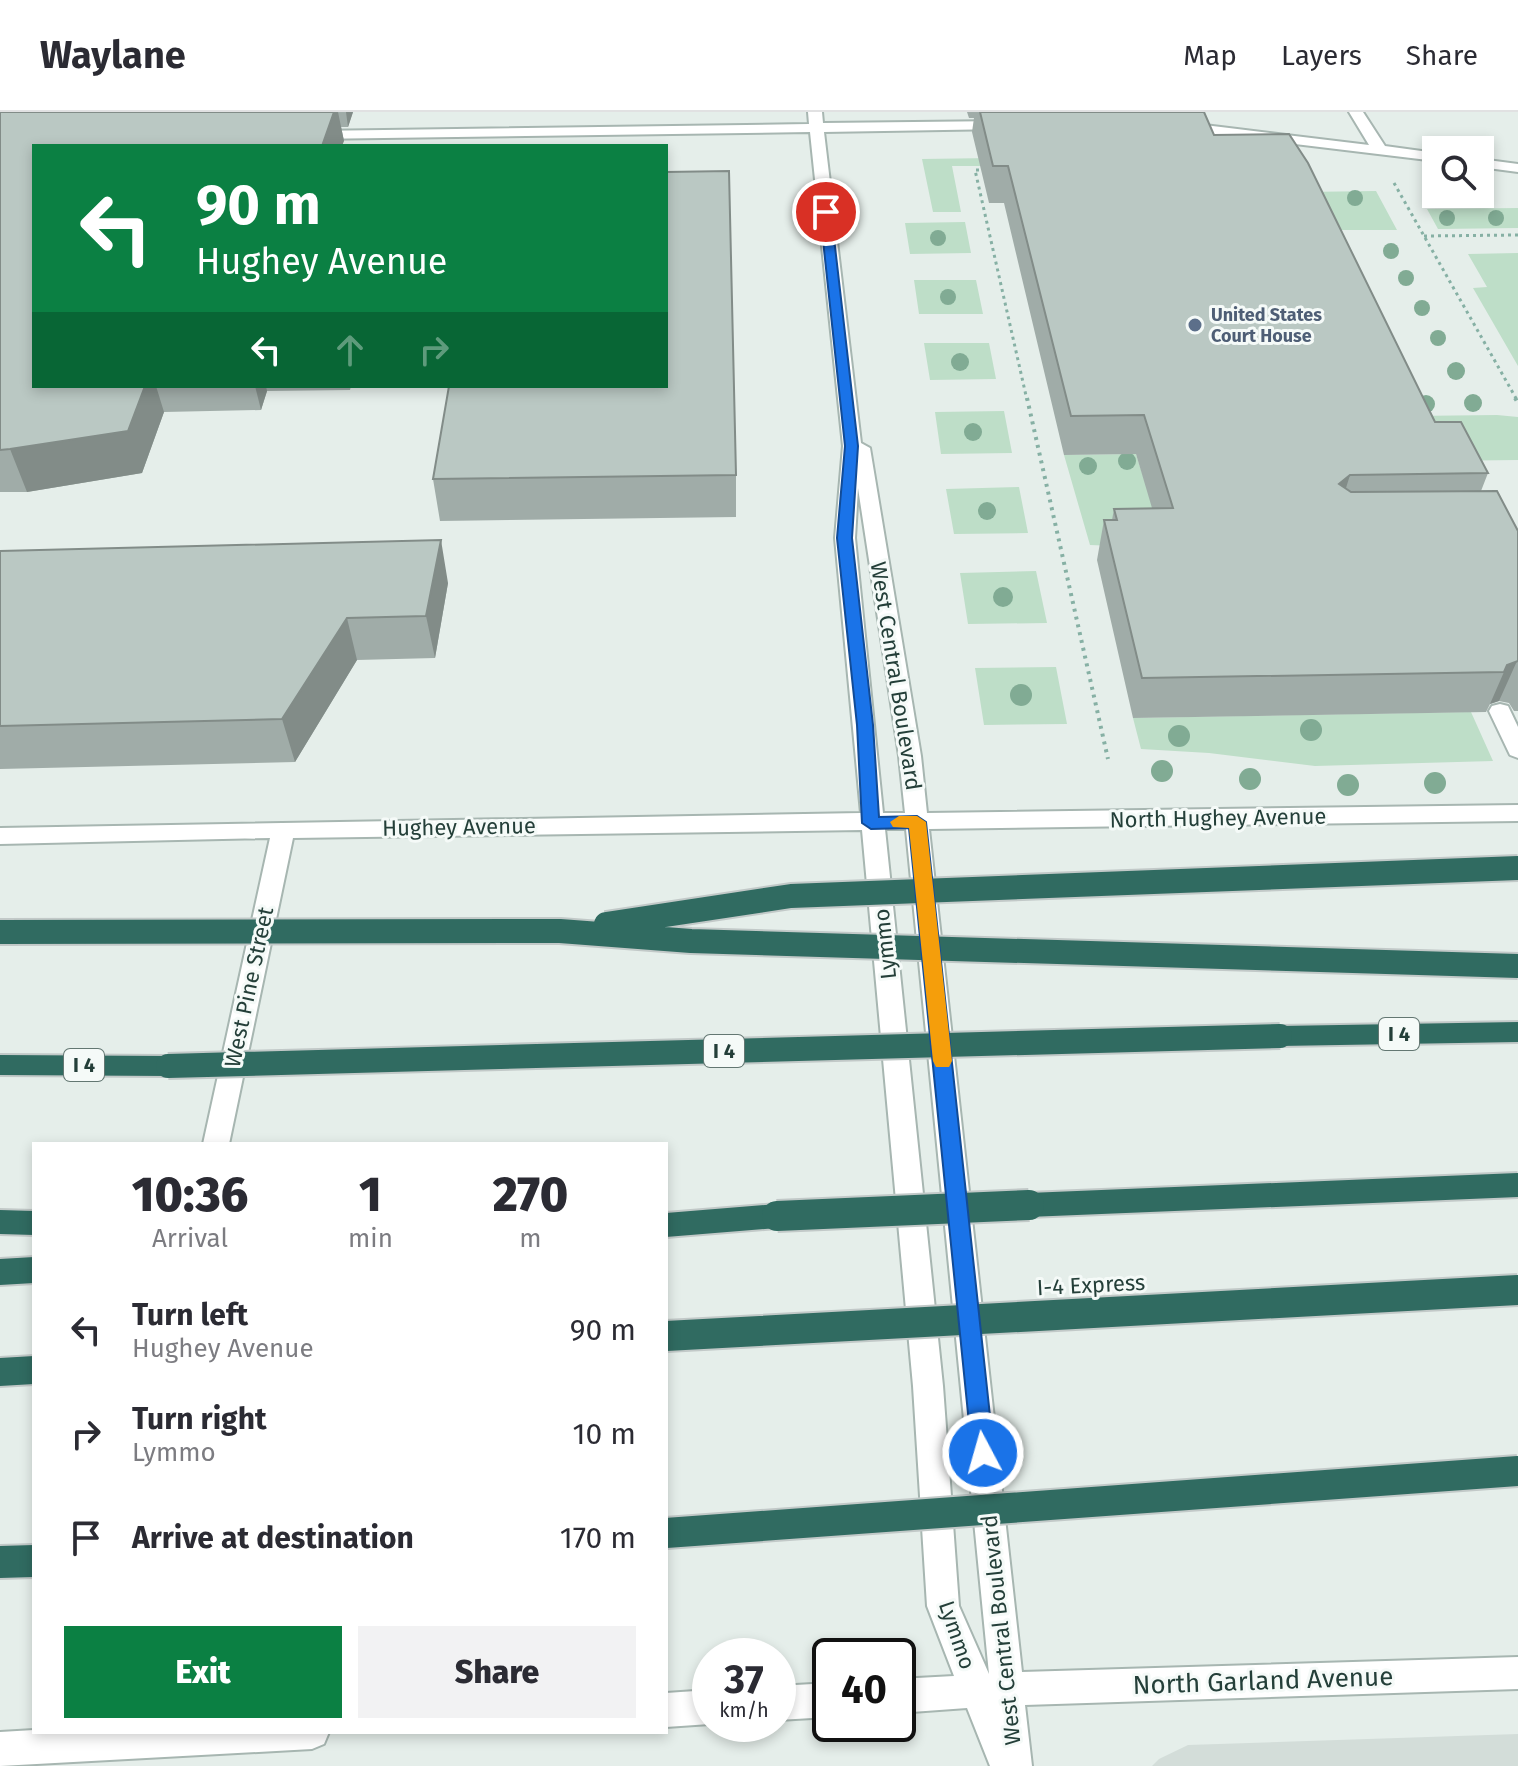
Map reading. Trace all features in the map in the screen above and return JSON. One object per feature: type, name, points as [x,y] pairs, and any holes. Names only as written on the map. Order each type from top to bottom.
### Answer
[{"type":"highway","points":[[560,931],[791,896],[1518,868]]},
{"type":"highway","points":[[0,932],[560,931],[691,941],[1518,966]]},
{"type":"highway","name":"I 4","points":[[0,1065],[168,1066],[1518,1032]]},
{"type":"highway","points":[[668,1217],[777,1216],[1518,1185]]},
{"type":"highway","points":[[668,1225],[777,1216]]},
{"type":"highway","points":[[0,1222],[32,1223]]},
{"type":"highway","points":[[0,1272],[32,1270]]},
{"type":"highway","name":"I-4 Express","points":[[668,1336],[1518,1290]]},
{"type":"highway","points":[[0,1372],[32,1370]]},
{"type":"highway","points":[[668,1533],[1518,1471]]},
{"type":"highway","points":[[0,1562],[32,1561]]},
{"type":"street","points":[[1356,112],[1379,149]]},
{"type":"street","points":[[298,135],[348,128],[819,120],[1022,125]]},
{"type":"street","name":"West Central Boulevard","points":[[819,120],[854,406],[910,756],[993,1690],[1015,1766]]},
{"type":"street","name":"Lymmo","points":[[819,120],[852,446],[845,538],[926,1371],[943,1606],[993,1690],[1007,1766]]},
{"type":"street","points":[[1167,125],[1422,155]]},
{"type":"street","points":[[1494,165],[1518,168]]},
{"type":"street","points":[[1500,711],[1518,750]]},
{"type":"street","name":"North Hughey Avenue","points":[[917,822],[1518,813]]},
{"type":"street","name":"Hughey Avenue","points":[[0,836],[917,822]]},
{"type":"street","name":"West Pine Street","points":[[216,1142],[283,830]]},
{"type":"street","name":"North Garland Avenue","points":[[916,1695],[1518,1673]]},
{"type":"street","points":[[668,1710],[692,1708]]},
{"type":"street","points":[[0,1749],[87,1748],[284,1734]]},
{"type":"path","points":[[990,170],[975,170],[1108,759]]},
{"type":"path","points":[[1392,181],[1518,403]]},
{"type":"path","points":[[1424,236],[1518,235]]},
{"type":"shaded area","points":[[1518,1734],[1518,1766],[1152,1766],[1159,1759],[1188,1745]]},
{"type":"green space","points":[[992,158],[993,166],[952,166],[961,212],[933,212],[922,159]]},
{"type":"green space","points":[[1376,191],[1397,230],[1322,230],[1303,192]]},
{"type":"green space","points":[[1518,208],[1518,228],[1438,229],[1427,209]]},
{"type":"green space","points":[[965,222],[971,253],[910,254],[905,223]]},
{"type":"green space","points":[[1518,253],[1518,366],[1473,288],[1487,287],[1468,254]]},
{"type":"green space","points":[[914,280],[976,280],[983,314],[919,314]]},
{"type":"green space","points":[[924,343],[989,343],[996,379],[930,380]]},
{"type":"green space","points":[[1004,411],[1012,453],[941,454],[935,412]]},
{"type":"green space","points":[[1411,416],[1518,417],[1518,460],[1434,461]]},
{"type":"green space","points":[[1136,454],[1166,548],[1090,545],[1064,455]]},
{"type":"green space","points":[[1019,487],[1028,533],[954,534],[946,489]]},
{"type":"green space","points":[[1036,571],[1047,623],[968,624],[960,573]]},
{"type":"green space","points":[[1056,667],[1067,724],[984,725],[975,668]]},
{"type":"green space","points":[[1471,712],[1493,761],[1315,766],[1209,753],[1141,749],[1133,718]]},
{"type":"building","points":[[0,112],[334,112],[323,144],[32,144],[32,388],[144,388],[128,431],[0,450]]},
{"type":"building","points":[[980,112],[1204,112],[1214,135],[1289,134],[1308,163],[1435,422],[1461,422],[1488,473],[1350,475],[1339,484],[1351,492],[1497,491],[1518,531],[1518,661],[1507,665],[1504,672],[1142,678],[1104,520],[1117,520],[1114,509],[1173,508],[1144,415],[1071,416],[1008,166],[993,166]]},
{"type":"building","points":[[729,171],[736,475],[433,479],[449,388],[668,388],[668,172]]},
{"type":"building","points":[[441,540],[426,616],[347,618],[282,719],[0,726],[0,551]]},
{"type":"slow traffic","points":[[899,822],[917,822],[942,1061]]},
{"type":"place","name":"United States Court House","points":[[1195,325]]},
{"type":"route","points":[[826,212],[852,446],[845,538],[865,725],[871,823],[917,822],[983,1453]]}]
